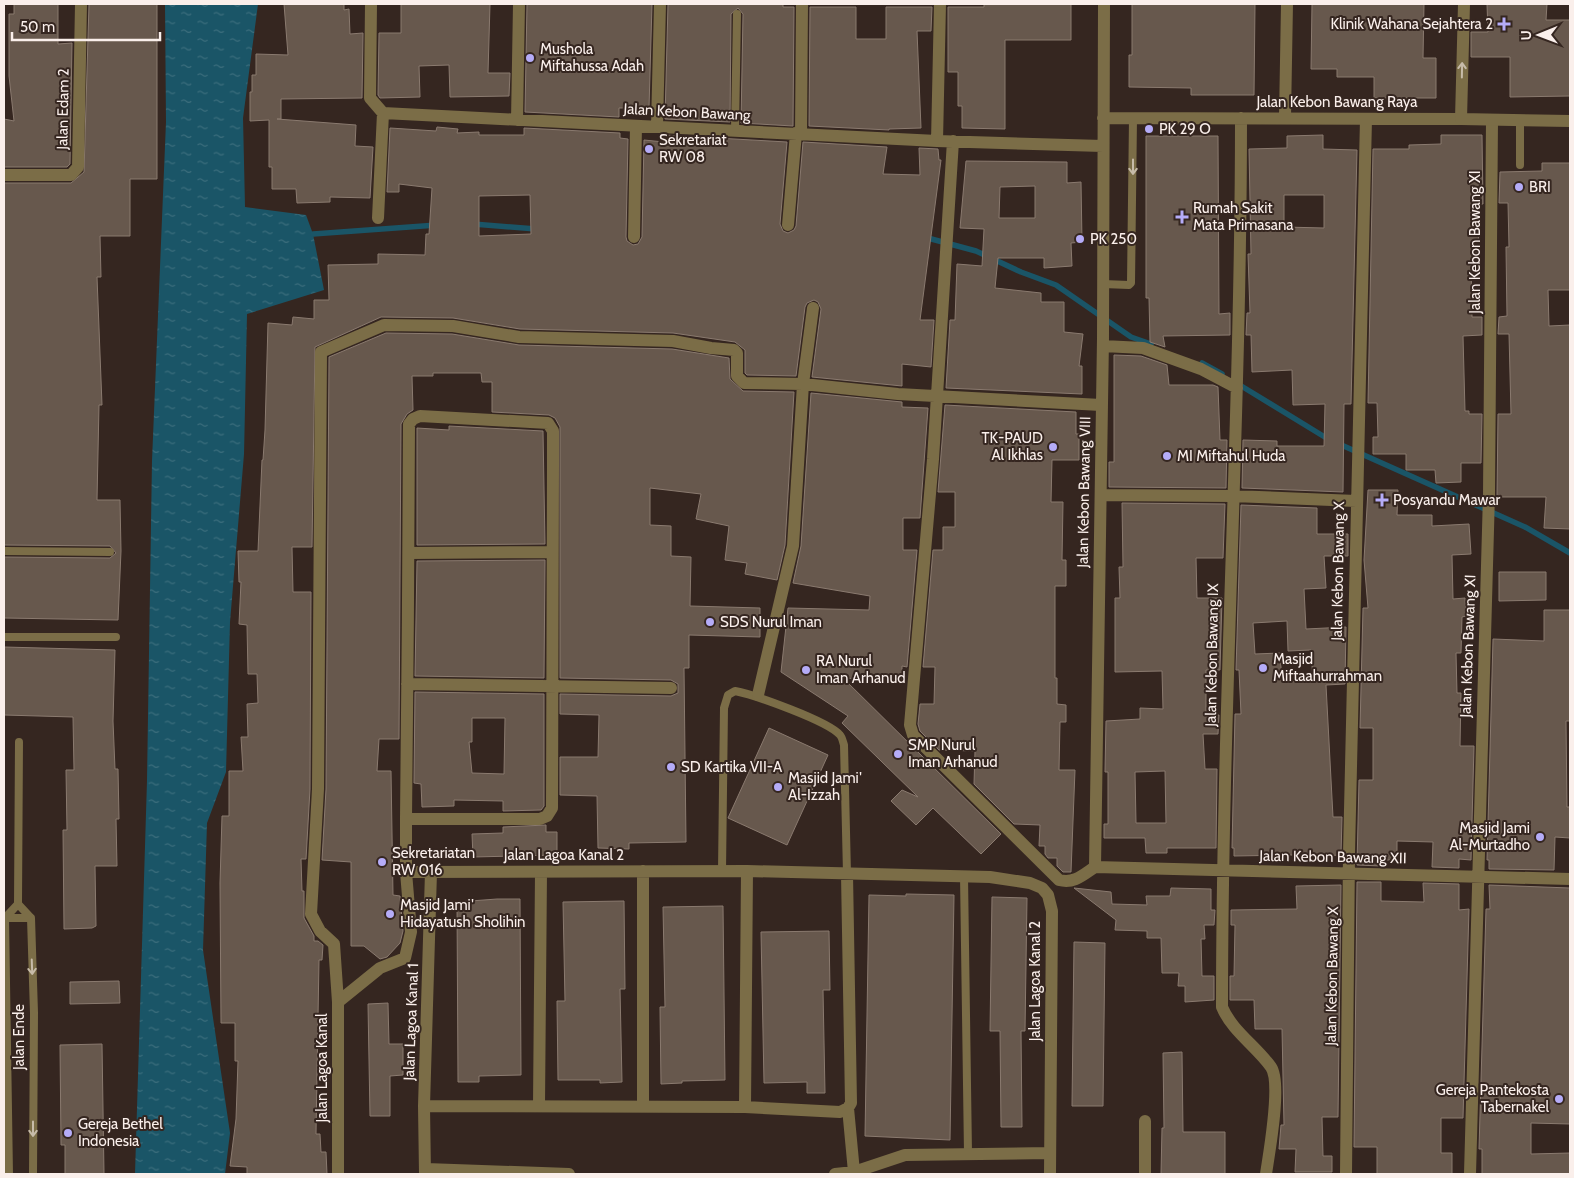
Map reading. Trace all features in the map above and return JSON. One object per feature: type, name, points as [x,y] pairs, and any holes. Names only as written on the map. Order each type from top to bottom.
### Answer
[{"type":"street","name":"Jalan Edam 2","points":[[4,175],[71,174],[78,167],[81,4]]},
{"type":"street","points":[[372,4],[370,98],[383,113],[378,218]]},
{"type":"street","points":[[517,120],[519,4]]},
{"type":"street","points":[[657,126],[660,4]]},
{"type":"street","points":[[788,225],[798,134],[802,4]]},
{"type":"street","points":[[937,141],[940,4]]},
{"type":"street","name":"Jalan Kebon Bawang VIII","points":[[1095,867],[1103,342],[1104,4]]},
{"type":"street","points":[[1285,117],[1287,4]]},
{"type":"street","points":[[1461,119],[1464,4]]},
{"type":"street","name":"Jalan Kebon Bawang","points":[[383,113],[953,142],[1103,146]]},
{"type":"street","name":"Jalan Kebon Bawang Raya","points":[[1104,118],[1285,117],[1570,121]]},
{"type":"street","name":"Jalan Kebon Bawang IX","points":[[1241,118],[1237,388],[1232,496],[1222,871],[1222,1007],[1226,1017],[1272,1068],[1276,1086],[1266,1174]]},
{"type":"street","name":"Jalan Kebon Bawang X","points":[[1346,1174],[1356,500],[1360,433],[1366,119]]},
{"type":"street","name":"Jalan Kebon Bawang XI","points":[[1470,1174],[1489,494],[1492,120]]},
{"type":"street","points":[[634,237],[636,126]]},
{"type":"street","points":[[953,142],[933,459],[910,725],[913,735],[1059,880],[1074,881],[1095,867]]},
{"type":"street","points":[[758,695],[794,546],[803,384],[813,308]]},
{"type":"street","points":[[338,1002],[334,944],[320,931],[311,914],[318,789],[321,352],[384,325],[453,326],[519,337],[674,340],[711,348],[730,349],[737,353],[737,376],[740,381],[803,384],[936,396],[1101,405]]},
{"type":"street","points":[[1103,342],[1143,348],[1201,369],[1237,388]]},
{"type":"street","name":"Jalan Lagoa Kanal","points":[[338,1174],[338,1002],[380,968],[405,958],[411,932],[406,872],[409,424],[420,416],[548,423],[552,431],[552,552]]},
{"type":"street","points":[[1101,495],[1232,496],[1356,500]]},
{"type":"street","points":[[406,819],[540,819],[547,816],[552,808],[552,552],[409,553]]},
{"type":"street","points":[[407,684],[553,688],[671,688]]},
{"type":"street","name":"Jalan Kebon Bawang XII","points":[[1095,867],[1570,879]]},
{"type":"street","name":"Jalan Lagoa Kanal 2","points":[[406,872],[722,870],[964,876],[1030,883],[1042,888],[1048,895],[1052,911],[1050,1174]]},
{"type":"street","points":[[643,871],[643,1107]]},
{"type":"street","points":[[745,1107],[747,871]]},
{"type":"street","name":"Jalan Lagoa Kanal 1","points":[[426,1172],[424,1106],[431,872]]},
{"type":"street","points":[[539,1105],[541,872]]},
{"type":"street","points":[[847,874],[851,1102],[848,1108],[854,1172]]},
{"type":"street","points":[[424,1106],[745,1107],[840,1112],[848,1108]]},
{"type":"street","points":[[1145,1121],[1145,1174]]},
{"type":"street","points":[[836,1174],[854,1172],[905,1155],[1050,1153]]},
{"type":"street","points":[[426,1172],[569,1174]]},
{"type":"lane","points":[[735,130],[737,14]]},
{"type":"lane","points":[[1103,291],[1131,283],[1133,118]]},
{"type":"lane","points":[[1520,120],[1520,164]]},
{"type":"lane","points":[[4,552],[110,552]]},
{"type":"lane","points":[[4,637],[116,637]]},
{"type":"lane","points":[[722,870],[724,708],[728,695],[735,690],[758,695],[827,726],[841,735],[844,745],[847,874]]},
{"type":"lane","points":[[19,742],[18,904],[31,918]]},
{"type":"lane","points":[[964,876],[968,1153]]},
{"type":"lane","points":[[4,918],[18,904]]},
{"type":"lane","points":[[4,918],[31,918]]},
{"type":"lane","name":"Jalan Ende","points":[[4,918],[9,1174]]},
{"type":"lane","name":"Jalan Ende","points":[[31,918],[34,1013],[33,1174]]},
{"type":"water","points":[[165,4],[258,4],[243,118],[245,207],[306,215],[313,234],[324,290],[247,314],[244,454],[230,622],[226,772],[207,823],[203,950],[230,1133],[225,1174],[135,1174],[147,781],[152,461],[166,122]]},
{"type":"building","points":[[14,4],[58,4],[58,44],[72,43],[70,164],[67,167],[4,167],[4,119],[14,121],[9,76],[9,14],[14,14]]},
{"type":"building","points":[[89,4],[157,4],[157,179],[130,179],[130,236],[100,236],[101,277],[97,277],[102,405],[99,405],[97,500],[120,500],[121,551],[118,620],[4,618],[4,557],[110,558],[116,553],[110,546],[4,545],[4,183],[71,183],[84,172]]},
{"type":"building","points":[[284,4],[344,4],[344,10],[349,9],[350,34],[363,33],[362,98],[281,99],[281,119],[277,119],[356,125],[355,146],[373,147],[370,198],[330,197],[330,202],[297,203],[296,189],[272,189],[272,167],[269,167],[269,120],[250,121],[250,92],[252,92],[252,75],[256,75],[256,54],[288,55]]},
{"type":"building","points":[[401,4],[490,4],[488,73],[510,73],[509,96],[450,97],[449,65],[419,66],[420,97],[380,98],[378,95],[379,33],[401,33]]},
{"type":"building","points":[[527,4],[652,4],[649,108],[619,108],[619,117],[525,112]]},
{"type":"building","points":[[668,4],[783,4],[783,7],[794,7],[793,126],[741,123],[743,14],[738,8],[731,14],[730,122],[665,119]]},
{"type":"building","points":[[984,4],[1071,4],[1071,40],[1005,40],[1005,129],[962,128],[962,106],[958,106],[958,72],[948,72],[948,7],[984,7]]},
{"type":"building","points":[[1132,4],[1255,4],[1254,95],[1191,95],[1191,88],[1129,87],[1129,55],[1132,55]]},
{"type":"building","points":[[1312,4],[1424,4],[1423,58],[1436,58],[1436,98],[1374,98],[1374,77],[1337,77],[1337,69],[1311,69]]},
{"type":"building","points":[[1487,4],[1547,4],[1546,20],[1570,20],[1570,96],[1510,97],[1510,57],[1471,57],[1471,32],[1488,32]]},
{"type":"building","points":[[810,7],[856,7],[856,39],[886,39],[886,7],[932,7],[931,31],[917,31],[921,128],[889,130],[809,126]]},
{"type":"building","points":[[437,127],[458,129],[457,133],[479,132],[479,135],[524,135],[524,128],[620,133],[620,138],[628,139],[626,237],[627,241],[633,245],[638,244],[642,237],[644,140],[664,142],[664,135],[787,142],[780,224],[783,231],[788,233],[794,230],[796,226],[803,142],[887,147],[883,174],[920,175],[919,148],[938,149],[939,160],[941,160],[920,320],[934,320],[931,367],[902,364],[902,386],[812,377],[821,309],[818,302],[814,300],[807,303],[805,307],[796,376],[747,375],[745,373],[745,350],[735,342],[673,333],[520,329],[453,318],[381,317],[315,347],[312,547],[292,547],[293,592],[311,592],[310,789],[306,859],[301,859],[304,918],[314,936],[314,941],[318,941],[323,945],[322,960],[319,960],[316,1134],[320,1134],[321,1152],[326,1152],[327,1174],[247,1174],[247,1167],[230,1166],[236,1119],[238,1061],[235,1061],[235,1023],[221,1023],[220,883],[222,816],[229,816],[229,771],[243,771],[241,737],[248,737],[247,704],[258,703],[257,674],[248,674],[247,625],[239,624],[241,582],[239,582],[238,551],[258,551],[265,430],[268,323],[292,325],[293,317],[314,319],[314,300],[329,300],[328,265],[378,264],[378,254],[425,255],[426,234],[429,234],[432,188],[399,184],[399,192],[387,192],[390,128],[436,131]],"holes":[[[530,195],[531,234],[479,236],[479,196]]]},
{"type":"building","points":[[1323,135],[1323,149],[1357,150],[1351,404],[1344,404],[1343,492],[1242,488],[1243,440],[1277,441],[1277,446],[1324,446],[1325,404],[1293,405],[1292,370],[1252,372],[1251,335],[1246,335],[1247,313],[1250,313],[1248,254],[1251,254],[1249,149],[1287,148],[1287,136]],"holes":[[[1284,195],[1324,195],[1324,228],[1284,227]]]},
{"type":"building","points":[[1441,135],[1482,135],[1483,204],[1478,204],[1479,261],[1471,261],[1472,317],[1482,317],[1482,335],[1463,336],[1465,411],[1469,411],[1469,414],[1482,414],[1481,463],[1461,463],[1461,482],[1436,483],[1435,470],[1406,470],[1406,454],[1373,454],[1373,437],[1378,437],[1377,403],[1368,403],[1373,149],[1409,149],[1409,145],[1441,144]]},
{"type":"building","name":"Rumah Sakit Mata Primasana","points":[[1146,136],[1218,136],[1219,314],[1230,313],[1230,335],[1163,336],[1165,347],[1150,342],[1149,298],[1146,298]]},
{"type":"building","points":[[966,161],[1067,162],[1067,183],[1081,182],[1082,242],[1071,243],[1072,266],[1044,268],[1044,258],[998,258],[995,288],[1041,293],[1041,302],[1064,302],[1064,332],[1083,334],[1079,366],[1082,366],[1082,394],[946,388],[950,320],[955,320],[957,264],[982,266],[984,229],[960,228]],"holes":[[[1035,186],[1035,218],[999,218],[1000,187]]]},
{"type":"building","points":[[1542,163],[1570,163],[1570,290],[1548,290],[1549,326],[1570,325],[1570,529],[1544,528],[1546,497],[1497,497],[1498,414],[1511,414],[1509,334],[1498,334],[1499,317],[1507,316],[1506,247],[1509,247],[1508,203],[1499,203],[1500,172],[1542,171]]},
{"type":"building","points":[[386,333],[452,334],[519,345],[672,349],[729,358],[730,379],[743,391],[794,392],[785,545],[777,580],[745,574],[747,563],[725,560],[729,526],[696,519],[701,494],[650,488],[650,525],[671,526],[671,556],[691,557],[690,606],[760,608],[760,637],[689,635],[689,668],[684,668],[686,842],[629,843],[629,849],[598,848],[597,796],[560,795],[560,757],[598,757],[599,715],[560,714],[560,694],[671,696],[678,693],[678,684],[671,680],[560,678],[560,427],[555,418],[549,415],[492,412],[492,382],[482,382],[481,373],[433,373],[433,376],[412,376],[413,410],[407,414],[401,424],[399,739],[379,739],[377,771],[391,771],[393,895],[400,896],[403,931],[400,943],[387,957],[380,959],[364,946],[351,946],[351,862],[322,860],[326,789],[329,357]]},
{"type":"building","points":[[1114,355],[1141,356],[1167,365],[1169,385],[1213,385],[1218,387],[1220,440],[1227,440],[1226,488],[1109,487],[1109,462],[1114,462]]},
{"type":"building","points":[[811,393],[902,402],[902,407],[928,408],[920,518],[903,518],[903,550],[917,550],[907,667],[902,666],[902,681],[843,678],[1001,834],[981,854],[933,808],[916,825],[891,801],[902,790],[918,797],[842,723],[848,716],[781,672],[788,608],[869,610],[870,596],[793,583],[801,546]]},
{"type":"building","points":[[945,405],[1076,412],[1076,434],[1079,434],[1079,460],[1052,460],[1051,502],[1063,502],[1062,560],[1066,560],[1066,586],[1055,586],[1055,678],[1057,678],[1057,704],[1066,705],[1066,722],[1060,722],[1059,770],[1075,770],[1071,872],[1063,872],[1057,866],[1057,858],[1048,858],[1045,854],[1045,846],[1039,846],[1040,825],[1014,824],[974,784],[975,751],[939,750],[920,731],[918,724],[920,704],[934,704],[935,667],[923,667],[933,550],[943,550],[943,527],[955,527],[955,492],[938,492]]},
{"type":"building","points":[[449,426],[543,431],[545,544],[417,545],[417,428],[449,430]]},
{"type":"building","points":[[1368,490],[1398,490],[1397,515],[1432,515],[1432,526],[1469,524],[1471,554],[1452,555],[1453,599],[1465,598],[1466,616],[1462,617],[1461,653],[1456,653],[1457,693],[1461,693],[1460,746],[1474,746],[1471,860],[1459,859],[1459,868],[1432,867],[1433,842],[1397,841],[1397,860],[1381,860],[1381,866],[1357,865],[1359,780],[1373,780],[1373,728],[1360,728],[1363,608],[1368,608],[1364,560]]},
{"type":"building","points":[[1122,503],[1225,504],[1223,558],[1196,558],[1197,598],[1222,598],[1220,670],[1206,670],[1206,716],[1219,715],[1218,734],[1203,734],[1205,769],[1217,769],[1216,848],[1167,848],[1167,853],[1146,853],[1145,838],[1104,838],[1104,824],[1108,824],[1108,772],[1105,772],[1106,721],[1140,719],[1140,708],[1163,709],[1162,671],[1115,672],[1115,598],[1120,598],[1119,567],[1123,567]],"holes":[[[1165,771],[1166,823],[1136,823],[1135,772]]]},
{"type":"building","points":[[1241,505],[1317,508],[1317,534],[1348,534],[1348,556],[1324,556],[1326,588],[1304,589],[1306,629],[1346,627],[1345,684],[1326,685],[1333,817],[1342,817],[1341,855],[1293,857],[1293,855],[1234,856],[1234,848],[1232,848],[1235,714],[1241,714],[1239,670],[1236,670]],"holes":[[[1287,621],[1288,651],[1311,650],[1313,680],[1282,682],[1280,653],[1255,654],[1253,623]]]},
{"type":"building","points":[[545,560],[544,678],[415,676],[417,561]]},
{"type":"building","points":[[1499,572],[1546,572],[1546,600],[1499,601]]},
{"type":"building","points":[[1544,610],[1570,610],[1570,721],[1566,721],[1567,807],[1570,807],[1570,838],[1555,837],[1554,870],[1489,869],[1489,860],[1487,860],[1493,639],[1544,641]]},
{"type":"building","points":[[4,647],[115,650],[113,721],[115,769],[118,769],[119,819],[116,819],[117,866],[95,866],[96,926],[92,928],[64,929],[63,830],[67,830],[66,770],[74,770],[73,717],[4,715]]},
{"type":"building","points":[[415,692],[544,694],[544,806],[541,810],[503,811],[503,801],[454,800],[454,806],[422,807],[421,784],[414,783]],"holes":[[[472,718],[505,718],[504,774],[472,773],[469,742],[472,742]]]},
{"type":"building","name":"Masjid Jami' Al-Izzah","points":[[769,728],[828,755],[787,845],[728,818]]},
{"type":"building","points":[[546,825],[546,832],[557,832],[557,855],[473,857],[472,834],[503,833],[503,827]]},
{"type":"building","points":[[1357,882],[1381,882],[1381,901],[1424,902],[1423,883],[1459,884],[1459,910],[1469,909],[1463,1118],[1441,1118],[1441,1153],[1452,1153],[1452,1174],[1377,1174],[1377,1147],[1354,1147]]},
{"type":"building","points":[[1341,885],[1338,1117],[1322,1117],[1323,1156],[1332,1156],[1332,1172],[1295,1172],[1296,1149],[1279,1149],[1281,1125],[1284,1125],[1282,1029],[1255,1029],[1254,1000],[1230,1000],[1230,976],[1234,976],[1235,925],[1231,925],[1231,910],[1297,909],[1296,886]]},
{"type":"building","points":[[1489,885],[1570,888],[1570,1124],[1531,1123],[1531,1154],[1570,1153],[1570,1174],[1482,1174],[1482,1149],[1479,1149],[1486,909],[1490,909]]},
{"type":"building","points":[[1074,888],[1111,892],[1112,904],[1147,905],[1146,896],[1170,896],[1171,888],[1211,889],[1211,910],[1215,910],[1214,925],[1204,925],[1205,939],[1201,939],[1202,976],[1214,976],[1214,1000],[1185,1002],[1185,986],[1178,986],[1179,973],[1162,973],[1161,938],[1147,938],[1147,931],[1115,930],[1116,920]]},
{"type":"building","points":[[906,894],[954,895],[950,1140],[865,1136],[869,895],[906,896]]},
{"type":"building","points":[[992,897],[1027,898],[1025,1031],[1021,1031],[1022,1127],[1001,1127],[1000,1031],[990,1031]]},
{"type":"building","points":[[520,899],[521,1075],[479,1076],[479,1082],[458,1082],[457,902]]},
{"type":"building","points":[[624,901],[625,989],[620,989],[622,1082],[600,1083],[600,1080],[558,1080],[557,1001],[565,1001],[563,902]]},
{"type":"building","points":[[723,906],[725,1080],[682,1081],[682,1083],[661,1084],[660,1007],[665,1007],[663,907]]},
{"type":"building","points":[[829,931],[830,990],[823,990],[825,1093],[807,1093],[807,1082],[764,1083],[761,932]]},
{"type":"building","points":[[1074,942],[1105,943],[1103,1106],[1072,1106]]},
{"type":"building","points":[[119,981],[120,1003],[70,1004],[70,982]]},
{"type":"building","points":[[388,1003],[389,1044],[403,1044],[403,1075],[390,1076],[390,1116],[370,1116],[368,1004]]},
{"type":"building","points":[[102,1044],[104,1174],[65,1174],[65,1145],[61,1145],[60,1045]]},
{"type":"building","points":[[1182,1052],[1183,1132],[1225,1132],[1225,1174],[1161,1174],[1162,1128],[1164,1128],[1163,1053]]},
{"type":"waterway","points":[[473,224],[536,229]]},
{"type":"waterway","points":[[313,234],[437,225]]},
{"type":"waterway","points":[[924,237],[976,251],[1021,272],[1056,285],[1131,337],[1151,344]]},
{"type":"waterway","points":[[1202,363],[1222,374]]},
{"type":"waterway","points":[[1238,384],[1328,439],[1525,527],[1570,553]]},
{"type":"place","name":"Klinik Wahana Sejahtera 2","points":[[1504,24]]},
{"type":"place","name":"Mushola Miftahussa Adah","points":[[530,58]]},
{"type":"place","name":"PK 29 O","points":[[1149,129]]},
{"type":"place","name":"Sekretariat RW 08","points":[[649,149]]},
{"type":"place","name":"BRI","points":[[1519,187]]},
{"type":"place","name":"Rumah Sakit Mata Primasana","points":[[1182,217]]},
{"type":"place","name":"PK 250","points":[[1080,239]]},
{"type":"place","name":"TK-PAUD Al Ikhlas","points":[[1053,447]]},
{"type":"place","name":"MI Miftahul Huda","points":[[1167,456]]},
{"type":"place","name":"Posyandu Mawar","points":[[1382,500]]},
{"type":"place","name":"SDS Nurul Iman","points":[[710,622]]},
{"type":"place","name":"Masjid Miftaahurrahman","points":[[1263,668]]},
{"type":"place","name":"RA Nurul Iman Arhanud","points":[[806,670]]},
{"type":"place","name":"SMP Nurul Iman Arhanud","points":[[898,754]]},
{"type":"place","name":"SD Kartika VII-A","points":[[671,767]]},
{"type":"place","name":"Masjid Jami' Al-Izzah","points":[[778,787]]},
{"type":"place","name":"Masjid Jami Al-Murtadho","points":[[1540,837]]},
{"type":"place","name":"Sekretariatan RW 016","points":[[382,862]]},
{"type":"place","name":"Masjid Jami' Hidayatush Sholihin","points":[[390,914]]},
{"type":"place","name":"Gereja Pantekosta Tabernakel","points":[[1559,1099]]},
{"type":"place","name":"Gereja Bethel Indonesia","points":[[68,1133]]}]
